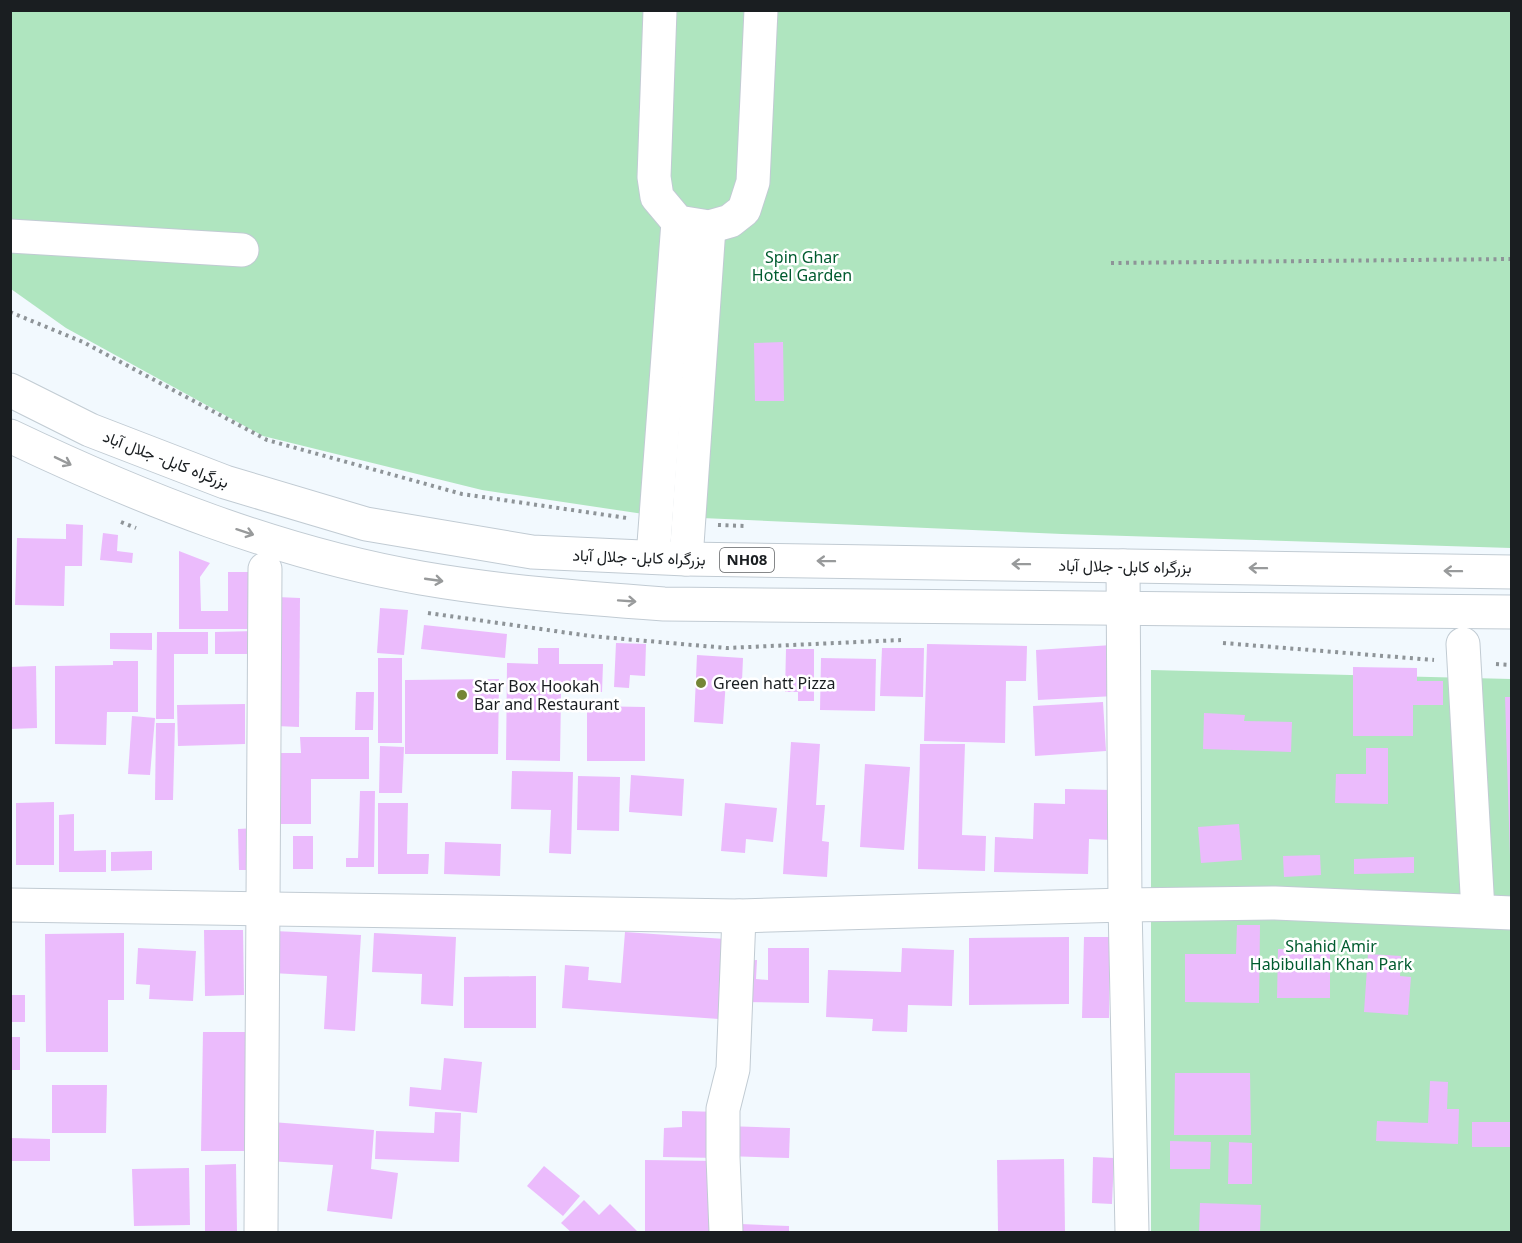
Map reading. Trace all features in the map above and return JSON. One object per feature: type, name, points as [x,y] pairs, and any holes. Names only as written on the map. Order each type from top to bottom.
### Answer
[{"type":"main road","points":[[660,10],[654,177],[657,197],[694,225],[730,221],[744,210],[753,182],[761,10]]},
{"type":"main road","points":[[653,557],[655,522],[694,225]]},
{"type":"main road","points":[[686,559],[694,225]]},
{"type":"main road","points":[[10,236],[242,250]]},
{"type":"main road","name":"بزرگراه کابل- جلال آباد","points":[[10,390],[90,430],[225,482],[366,524],[532,552],[686,559],[1512,572]]},
{"type":"main road","points":[[10,436],[73,466],[210,521],[313,553],[420,578],[533,595],[664,604],[1512,612]]},
{"type":"main road","points":[[1123,566],[1125,905],[1132,1233]]},
{"type":"main road","points":[[261,1233],[265,569]]},
{"type":"main road","points":[[1463,644],[1478,911]]},
{"type":"main road","points":[[10,905],[739,916],[1275,903],[1512,913]]},
{"type":"main road","points":[[726,1233],[723,1109],[733,1069],[739,916]]},
{"type":"path","points":[[1111,263],[1512,259]]},
{"type":"path","points":[[10,312],[83,342],[267,440],[462,494],[655,522]]},
{"type":"path","points":[[688,524],[748,526]]},
{"type":"green space","name":"Spin Ghar Hotel Garden","points":[[11,11],[1511,11],[1511,548],[1062,534],[657,516],[482,490],[263,436],[66,328],[11,289]]},
{"type":"green space","name":"Shahid Amir Habibullah Khan Park","points":[[1151,670],[1511,679],[1511,1232],[1151,1232]]},
{"type":"building","points":[[783,342],[784,401],[755,401],[754,343]]},
{"type":"building","points":[[66,524],[83,525],[82,566],[65,566],[64,606],[15,605],[17,538],[66,539]]},
{"type":"building","points":[[103,533],[118,535],[117,551],[133,553],[132,563],[100,560]]},
{"type":"building","points":[[179,551],[210,563],[200,577],[201,611],[228,611],[228,572],[262,572],[261,629],[179,629]]},
{"type":"building","points":[[277,597],[300,598],[299,727],[276,726]]},
{"type":"building","points":[[380,608],[408,610],[404,655],[377,653]]},
{"type":"building","points":[[424,625],[507,634],[505,658],[421,649]]},
{"type":"building","points":[[257,631],[257,654],[215,654],[215,632]]},
{"type":"building","points":[[157,632],[208,632],[208,654],[174,654],[174,719],[156,719]]},
{"type":"building","points":[[110,633],[152,633],[152,650],[110,649]]},
{"type":"building","points":[[616,643],[646,644],[645,676],[630,675],[629,688],[614,687]]},
{"type":"building","points":[[927,644],[1027,646],[1026,681],[1006,681],[1005,743],[924,741]]},
{"type":"building","points":[[1112,645],[1115,696],[1038,700],[1036,650]]},
{"type":"building","points":[[538,648],[559,648],[559,664],[603,664],[602,692],[561,692],[560,761],[506,760],[507,663],[538,664]]},
{"type":"building","points":[[882,648],[924,648],[923,697],[880,696]]},
{"type":"building","points":[[786,649],[814,649],[814,701],[798,701],[798,692],[785,692]]},
{"type":"building","points":[[697,655],[743,658],[742,681],[726,680],[723,724],[694,722]]},
{"type":"building","points":[[378,658],[402,658],[402,743],[378,743]]},
{"type":"building","points":[[821,658],[876,659],[875,711],[820,710]]},
{"type":"building","points":[[113,661],[138,661],[138,712],[107,712],[106,745],[55,744],[55,666],[113,665]]},
{"type":"building","points":[[36,666],[37,728],[10,729],[10,667]]},
{"type":"building","points":[[1353,667],[1417,668],[1417,681],[1443,681],[1443,705],[1413,705],[1413,736],[1353,736]]},
{"type":"building","points":[[499,679],[498,754],[405,754],[405,680]]},
{"type":"building","points":[[356,692],[374,692],[373,730],[355,730]]},
{"type":"building","points":[[1505,697],[1512,697],[1512,857],[1510,857]]},
{"type":"building","points":[[1103,702],[1106,751],[1035,756],[1033,706]]},
{"type":"building","points":[[245,704],[245,744],[178,746],[177,705]]},
{"type":"building","points":[[587,706],[645,707],[645,761],[587,761]]},
{"type":"building","points":[[1204,713],[1245,715],[1244,721],[1292,722],[1291,752],[1203,749]]},
{"type":"building","points":[[132,716],[155,718],[150,775],[128,774]]},
{"type":"building","points":[[156,723],[175,723],[173,800],[155,800]]},
{"type":"building","points":[[300,737],[369,737],[369,779],[311,779],[311,824],[275,824],[275,753],[301,753]]},
{"type":"building","points":[[791,742],[820,744],[816,805],[825,805],[822,841],[829,842],[827,877],[783,874]]},
{"type":"building","points":[[920,744],[965,744],[962,835],[986,836],[985,871],[918,869]]},
{"type":"building","points":[[380,746],[404,747],[402,793],[379,793]]},
{"type":"building","points":[[1366,748],[1388,748],[1388,804],[1335,803],[1336,774],[1366,774]]},
{"type":"building","points":[[865,764],[910,767],[904,850],[860,847]]},
{"type":"building","points":[[512,771],[573,772],[571,854],[549,853],[551,810],[511,809]]},
{"type":"building","points":[[631,775],[684,779],[682,816],[629,812]]},
{"type":"building","points":[[578,776],[620,777],[619,831],[577,830]]},
{"type":"building","points":[[1065,789],[1113,790],[1111,840],[1089,839],[1088,874],[994,872],[995,837],[1033,839],[1034,803],[1065,804]]},
{"type":"building","points":[[360,791],[375,791],[374,867],[346,867],[346,858],[358,858]]},
{"type":"building","points":[[54,802],[54,865],[16,865],[16,803]]},
{"type":"building","points":[[378,803],[408,803],[407,854],[429,854],[428,874],[378,874]]},
{"type":"building","points":[[725,803],[777,808],[773,842],[746,839],[745,853],[721,851]]},
{"type":"building","points":[[74,814],[74,851],[106,850],[106,872],[59,872],[59,815]]},
{"type":"building","points":[[1239,824],[1242,860],[1201,863],[1198,827]]},
{"type":"building","points":[[257,828],[259,870],[239,870],[238,829]]},
{"type":"building","points":[[293,836],[313,836],[313,869],[293,869]]},
{"type":"building","points":[[445,842],[501,844],[500,876],[444,874]]},
{"type":"building","points":[[152,851],[152,870],[111,871],[111,852]]},
{"type":"building","points":[[1320,855],[1321,875],[1284,877],[1283,856]]},
{"type":"building","points":[[1414,857],[1414,873],[1354,874],[1354,859]]},
{"type":"building","points":[[1237,925],[1260,925],[1259,1003],[1185,1002],[1185,954],[1236,954]]},
{"type":"building","points":[[204,930],[243,930],[244,995],[205,996]]},
{"type":"building","points":[[274,931],[361,935],[355,1031],[324,1029],[327,976],[272,973]]},
{"type":"building","points":[[625,932],[725,939],[719,1019],[562,1008],[565,965],[589,967],[588,980],[621,983]]},
{"type":"building","points":[[124,933],[124,1000],[108,1000],[108,1052],[46,1052],[45,934]]},
{"type":"building","points":[[374,933],[456,937],[453,1006],[421,1004],[422,974],[372,972]]},
{"type":"building","points":[[1069,937],[1069,1004],[969,1005],[969,938]]},
{"type":"building","points":[[1084,937],[1110,937],[1109,1018],[1082,1018]]},
{"type":"building","points":[[138,948],[196,951],[193,1001],[149,999],[150,985],[136,984]]},
{"type":"building","points":[[768,948],[809,948],[809,1003],[738,1002],[738,961],[757,960],[756,979],[768,980]]},
{"type":"building","points":[[902,948],[954,950],[952,1006],[908,1005],[907,1032],[872,1031],[873,1019],[826,1017],[828,970],[901,972]]},
{"type":"building","points":[[1278,949],[1330,950],[1330,998],[1277,998]]},
{"type":"building","points":[[1368,954],[1401,956],[1400,976],[1411,977],[1408,1015],[1364,1012]]},
{"type":"building","points":[[536,976],[536,1028],[464,1028],[464,977]]},
{"type":"building","points":[[10,995],[25,995],[25,1022],[10,1022]]},
{"type":"building","points":[[203,1032],[254,1032],[252,1151],[201,1151]]},
{"type":"building","points":[[10,1037],[20,1037],[20,1070],[10,1070]]},
{"type":"building","points":[[444,1058],[482,1062],[477,1113],[409,1106],[410,1087],[441,1090]]},
{"type":"building","points":[[1175,1073],[1250,1073],[1251,1135],[1174,1135]]},
{"type":"building","points":[[1430,1081],[1448,1082],[1447,1109],[1459,1109],[1458,1144],[1376,1141],[1377,1121],[1428,1123]]},
{"type":"building","points":[[52,1085],[107,1085],[106,1133],[52,1133]]},
{"type":"building","points":[[682,1111],[720,1112],[718,1158],[663,1157],[664,1128],[682,1127]]},
{"type":"building","points":[[435,1112],[461,1113],[459,1162],[375,1159],[376,1131],[434,1133]]},
{"type":"building","points":[[272,1122],[374,1130],[371,1169],[398,1173],[392,1219],[327,1211],[333,1165],[268,1161]]},
{"type":"building","points":[[1472,1122],[1511,1122],[1510,1147],[1472,1147]]},
{"type":"building","points":[[725,1126],[790,1128],[789,1158],[725,1156]]},
{"type":"building","points":[[10,1138],[50,1139],[50,1161],[10,1161]]},
{"type":"building","points":[[1170,1141],[1211,1142],[1210,1169],[1170,1169]]},
{"type":"building","points":[[1229,1142],[1252,1143],[1252,1184],[1228,1184]]},
{"type":"building","points":[[1093,1157],[1114,1158],[1112,1204],[1092,1203]]},
{"type":"building","points":[[1064,1159],[1065,1232],[998,1232],[997,1160]]},
{"type":"building","points":[[645,1160],[717,1161],[716,1232],[645,1232]]},
{"type":"building","points":[[236,1164],[237,1232],[205,1232],[205,1165]]},
{"type":"building","points":[[544,1166],[580,1196],[563,1216],[527,1186]]},
{"type":"building","points":[[189,1168],[190,1225],[134,1226],[132,1169]]},
{"type":"building","points":[[584,1200],[599,1215],[610,1204],[638,1232],[571,1232],[561,1223]]},
{"type":"building","points":[[1200,1203],[1261,1205],[1260,1232],[1199,1232]]},
{"type":"building","points":[[741,1224],[789,1226],[789,1232],[741,1232]]},
{"type":"place","name":"Green hatt Pizza","points":[[701,683]]},
{"type":"place","name":"Star Box Hookah Bar and Restaurant","points":[[462,695]]}]
